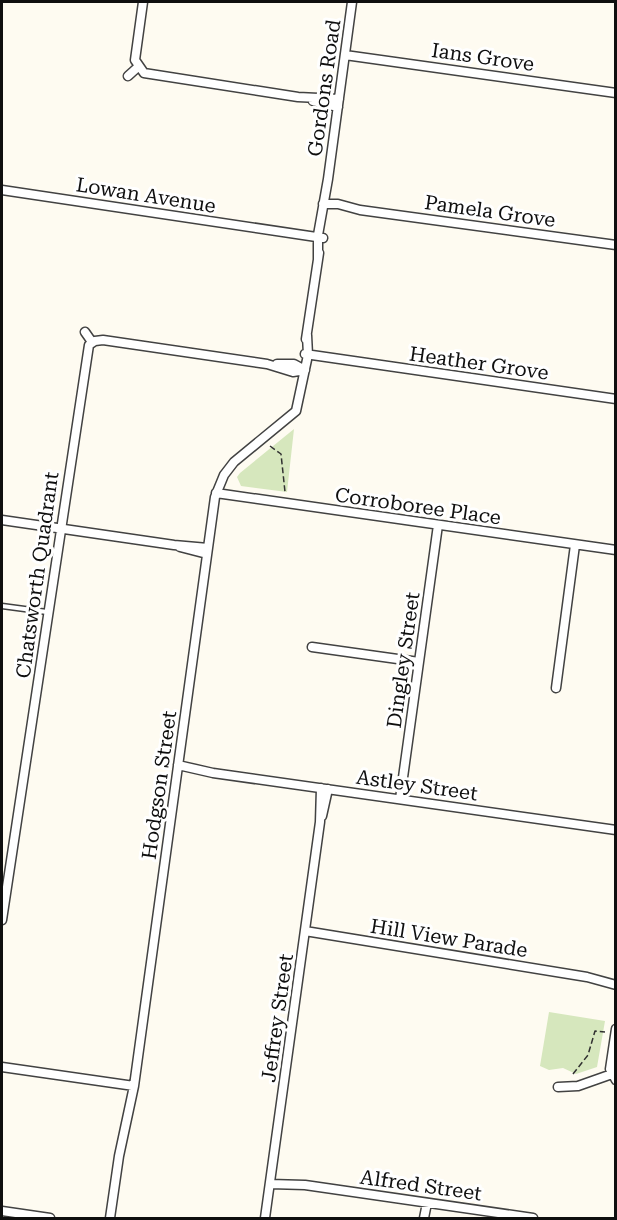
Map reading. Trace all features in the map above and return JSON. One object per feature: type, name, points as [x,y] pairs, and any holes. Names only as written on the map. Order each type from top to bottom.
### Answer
[{"type":"street","points":[[143,2],[135,56],[138,67],[152,76],[338,103]]},
{"type":"street","name":"Gordons Road","points":[[306,355],[352,2]]},
{"type":"street","name":"Ians Grove","points":[[345,55],[615,93]]},
{"type":"street","points":[[128,76],[138,67]]},
{"type":"street","name":"Lowan Avenue","points":[[2,190],[320,237]]},
{"type":"street","name":"Pamela Grove","points":[[326,204],[615,245]]},
{"type":"street","points":[[85,332],[92,342],[103,340],[267,364],[292,372],[302,370]]},
{"type":"street","name":"Chatsworth Quadrant","points":[[2,920],[86,355],[92,342]]},
{"type":"street","name":"Heather Grove","points":[[306,355],[615,399]]},
{"type":"street","name":"Hodgson Street","points":[[110,1218],[119,1156],[134,1086],[216,493],[224,475],[234,462],[293,415],[306,355]]},
{"type":"street","name":"Corroboree Place","points":[[216,493],[615,550]]},
{"type":"street","points":[[2,520],[207,551]]},
{"type":"street","name":"Dingley Street","points":[[400,799],[438,525]]},
{"type":"street","points":[[556,688],[575,545]]},
{"type":"street","points":[[312,647],[419,662]]},
{"type":"street","name":"Astley Street","points":[[178,768],[615,830]]},
{"type":"street","name":"Jeffrey Street","points":[[265,1218],[324,789]]},
{"type":"street","points":[[2,849],[12,850]]},
{"type":"street","name":"Hill View Parade","points":[[305,931],[587,977],[615,979]]},
{"type":"street","name":"Hill View Parade","points":[[587,977],[615,985]]},
{"type":"street","points":[[558,1087],[578,1086],[614,1077],[615,1029]]},
{"type":"street","points":[[2,1067],[134,1086]]},
{"type":"street","name":"Alfred Street","points":[[271,1180],[533,1218]]},
{"type":"street","points":[[424,1218],[427,1203]]},
{"type":"street","points":[[2,1211],[50,1218]]},
{"type":"lane","points":[[2,606],[48,612]]},
{"type":"path","points":[[270,446],[281,454],[285,493]]},
{"type":"path","points":[[573,1074],[588,1055],[595,1031],[605,1032]]},
{"type":"green space","points":[[294,429],[287,492],[241,486],[237,477],[240,473]]},
{"type":"green space","points":[[549,1012],[605,1021],[597,1067],[576,1074],[563,1068],[549,1070],[540,1066]]}]
